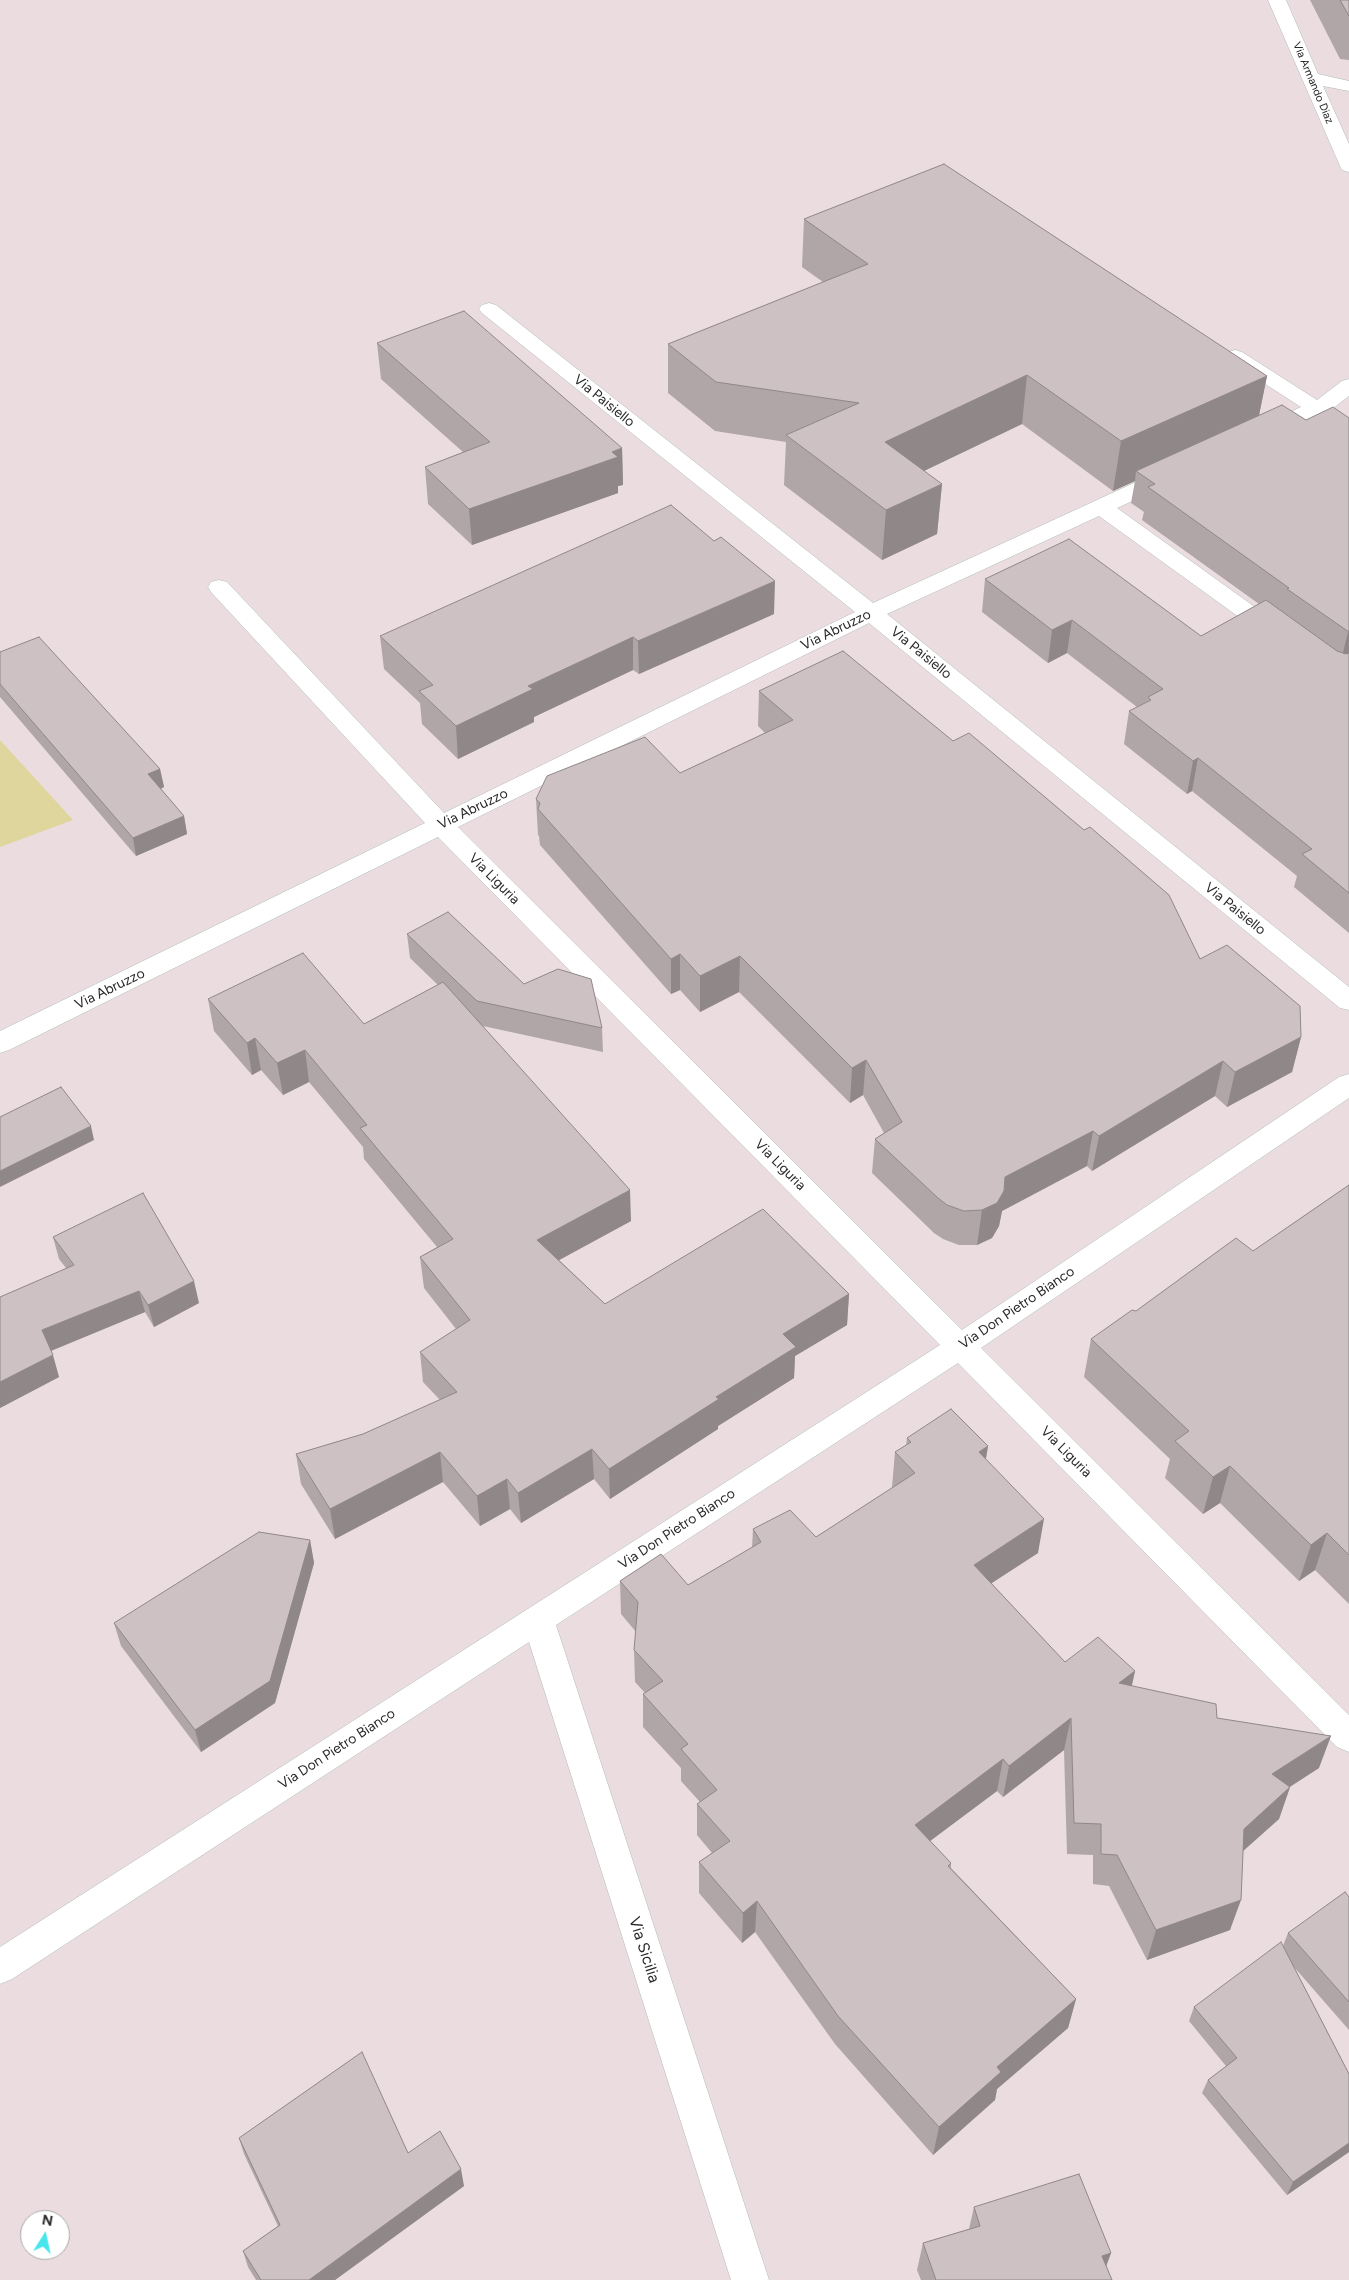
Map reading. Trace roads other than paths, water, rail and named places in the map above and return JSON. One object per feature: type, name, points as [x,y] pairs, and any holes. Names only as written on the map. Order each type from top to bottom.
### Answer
[{"type":"street","name":"Via Armando Diaz","points":[[1277,0],[1349,166]]},
{"type":"street","points":[[1311,78],[1349,86]]},
{"type":"street","name":"Via Paisiello","points":[[490,309],[871,613],[1349,1002]]},
{"type":"street","points":[[1217,345],[1349,429]]},
{"type":"street","points":[[1245,440],[1329,402],[1349,385]]},
{"type":"street","name":"Via Abruzzo","points":[[0,1043],[871,613],[1192,465]]},
{"type":"street","points":[[1101,507],[1291,643]]},
{"type":"street","name":"Via Liguria","points":[[219,586],[441,825],[1349,1737]]},
{"type":"street","name":"Via Don Pietro Bianco","points":[[0,1967],[960,1346],[1349,1084]]},
{"type":"street","name":"Via Sicilia","points":[[538,1619],[750,2280]]}]
